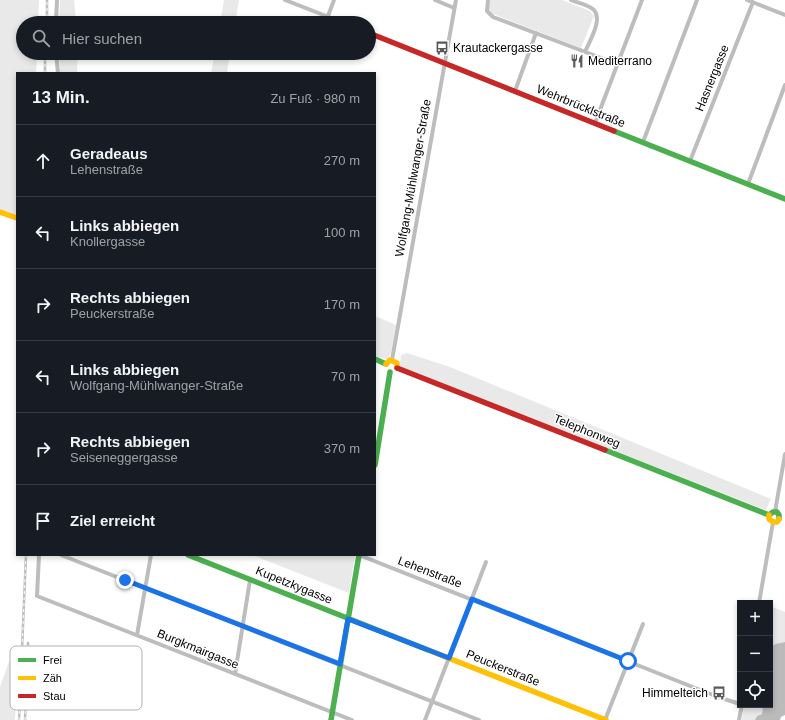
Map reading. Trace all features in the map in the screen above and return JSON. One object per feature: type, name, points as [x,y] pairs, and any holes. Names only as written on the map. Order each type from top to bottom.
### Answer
[{"type":"street","points":[[56,16],[57,0]]},
{"type":"street","points":[[285,0],[328,16],[334,0]]},
{"type":"street","points":[[435,0],[454,8]]},
{"type":"street","name":"Wolfgang-Mühlwanger-Straße","points":[[392,360],[456,0]]},
{"type":"street","points":[[488,0],[487,11],[493,17],[617,64]]},
{"type":"street","points":[[571,0],[591,8],[597,15],[598,21],[585,52]]},
{"type":"street","points":[[595,123],[642,0]]},
{"type":"street","points":[[643,142],[697,0]]},
{"type":"street","points":[[746,0],[785,15]]},
{"type":"street","name":"Hasnergasse","points":[[690,160],[752,2]]},
{"type":"street","points":[[515,91],[536,33]]},
{"type":"street","name":"Wehrbrücklstraße","points":[[376,36],[785,199]]},
{"type":"street","points":[[57,60],[58,72]]},
{"type":"street","points":[[748,184],[785,85]]},
{"type":"street","points":[[0,212],[16,218]]},
{"type":"street","points":[[376,359],[386,364]]},
{"type":"street","points":[[386,364],[390,360],[397,363],[397,368],[390,372]]},
{"type":"street","points":[[386,364],[386,368],[390,372]]},
{"type":"street","name":"Telephonweg","points":[[397,368],[769,515]]},
{"type":"street","points":[[376,459],[390,372]]},
{"type":"street","points":[[775,512],[785,454]]},
{"type":"street","points":[[773,522],[769,519],[769,515],[772,512],[775,512]]},
{"type":"street","points":[[773,522],[782,520],[775,512]]},
{"type":"street","points":[[760,600],[773,522]]},
{"type":"street","name":"Burgkmairgasse","points":[[39,556],[37,596],[352,720]]},
{"type":"street","points":[[64,556],[480,720]]},
{"type":"street","points":[[137,635],[151,556]]},
{"type":"street","name":"Kupetzkygasse","points":[[190,556],[348,619]]},
{"type":"street","points":[[331,720],[359,556]]},
{"type":"street","name":"Lehenstraße","points":[[362,556],[737,704]]},
{"type":"street","points":[[425,720],[486,562]]},
{"type":"street","points":[[235,674],[250,580]]},
{"type":"street","name":"Peuckerstraße","points":[[348,619],[605,720]]},
{"type":"street","points":[[605,720],[643,624]]},
{"type":"street","points":[[739,720],[741,708]]},
{"type":"shaded area","points":[[0,0],[39,0],[38,16],[16,16],[16,60],[37,60],[36,72],[16,72],[16,215],[0,210]]},
{"type":"shaded area","points":[[60,0],[74,0],[75,16],[59,16]]},
{"type":"shaded area","points":[[224,0],[239,0],[236,16],[221,16]]},
{"type":"shaded area","points":[[490,0],[562,0],[590,11],[594,16],[581,48],[493,14],[489,9]]},
{"type":"shaded area","points":[[59,60],[78,60],[77,72],[60,72]]},
{"type":"shaded area","points":[[214,60],[229,60],[227,72],[211,72]]},
{"type":"shaded area","points":[[376,316],[396,325],[391,353],[388,359],[376,356]]},
{"type":"shaded area","points":[[407,353],[450,367],[771,499],[766,510],[401,367],[401,355]]},
{"type":"shaded area","points":[[255,556],[355,556],[349,593]]},
{"type":"shaded area","points":[[773,607],[785,612],[785,642],[773,646]]},
{"type":"shaded area","points":[[785,642],[785,715],[781,717],[780,720],[755,720],[757,716],[762,714],[763,708],[773,708],[773,646]]},
{"type":"shaded area","points":[[10,659],[10,710],[15,710],[15,720],[0,720],[0,687]]},
{"type":"shaded area","points":[[744,708],[763,708],[762,714],[758,715],[755,720],[742,720]]},
{"type":"railway","points":[[47,0],[47,16]]},
{"type":"railway","points":[[45,60],[45,72]]},
{"type":"railway","points":[[22,646],[26,556]]},
{"type":"railway","points":[[19,710],[19,720]]},
{"type":"railway","points":[[25,710],[25,720]]},
{"type":"traffic: fast","points":[[614,131],[785,199]]},
{"type":"traffic: fast","points":[[376,359],[386,364]]},
{"type":"traffic: fast","points":[[376,459],[390,372]]},
{"type":"traffic: fast","points":[[605,450],[769,515]]},
{"type":"traffic: fast","points":[[769,515],[773,512],[777,512],[779,519]]},
{"type":"traffic: fast","points":[[191,556],[428,650]]},
{"type":"traffic: fast","points":[[331,720],[359,556]]},
{"type":"traffic: slow","points":[[0,212],[16,218]]},
{"type":"traffic: slow","points":[[386,364],[390,360],[397,363],[397,368]]},
{"type":"traffic: slow","points":[[769,515],[769,519],[773,522],[777,522],[779,519]]},
{"type":"traffic: slow","points":[[428,650],[606,720]]},
{"type":"traffic: jam","points":[[376,36],[614,131]]},
{"type":"traffic: jam","points":[[397,368],[605,450]]},
{"type":"place","name":"Krautackergasse","points":[[442,48]]},
{"type":"place","name":"Mediterrano","points":[[577,61]]},
{"type":"place","name":"Himmelteich","points":[[719,693]]},
{"type":"route","points":[[125,580],[340,664],[348,619],[449,658],[472,599],[628,661]]}]
